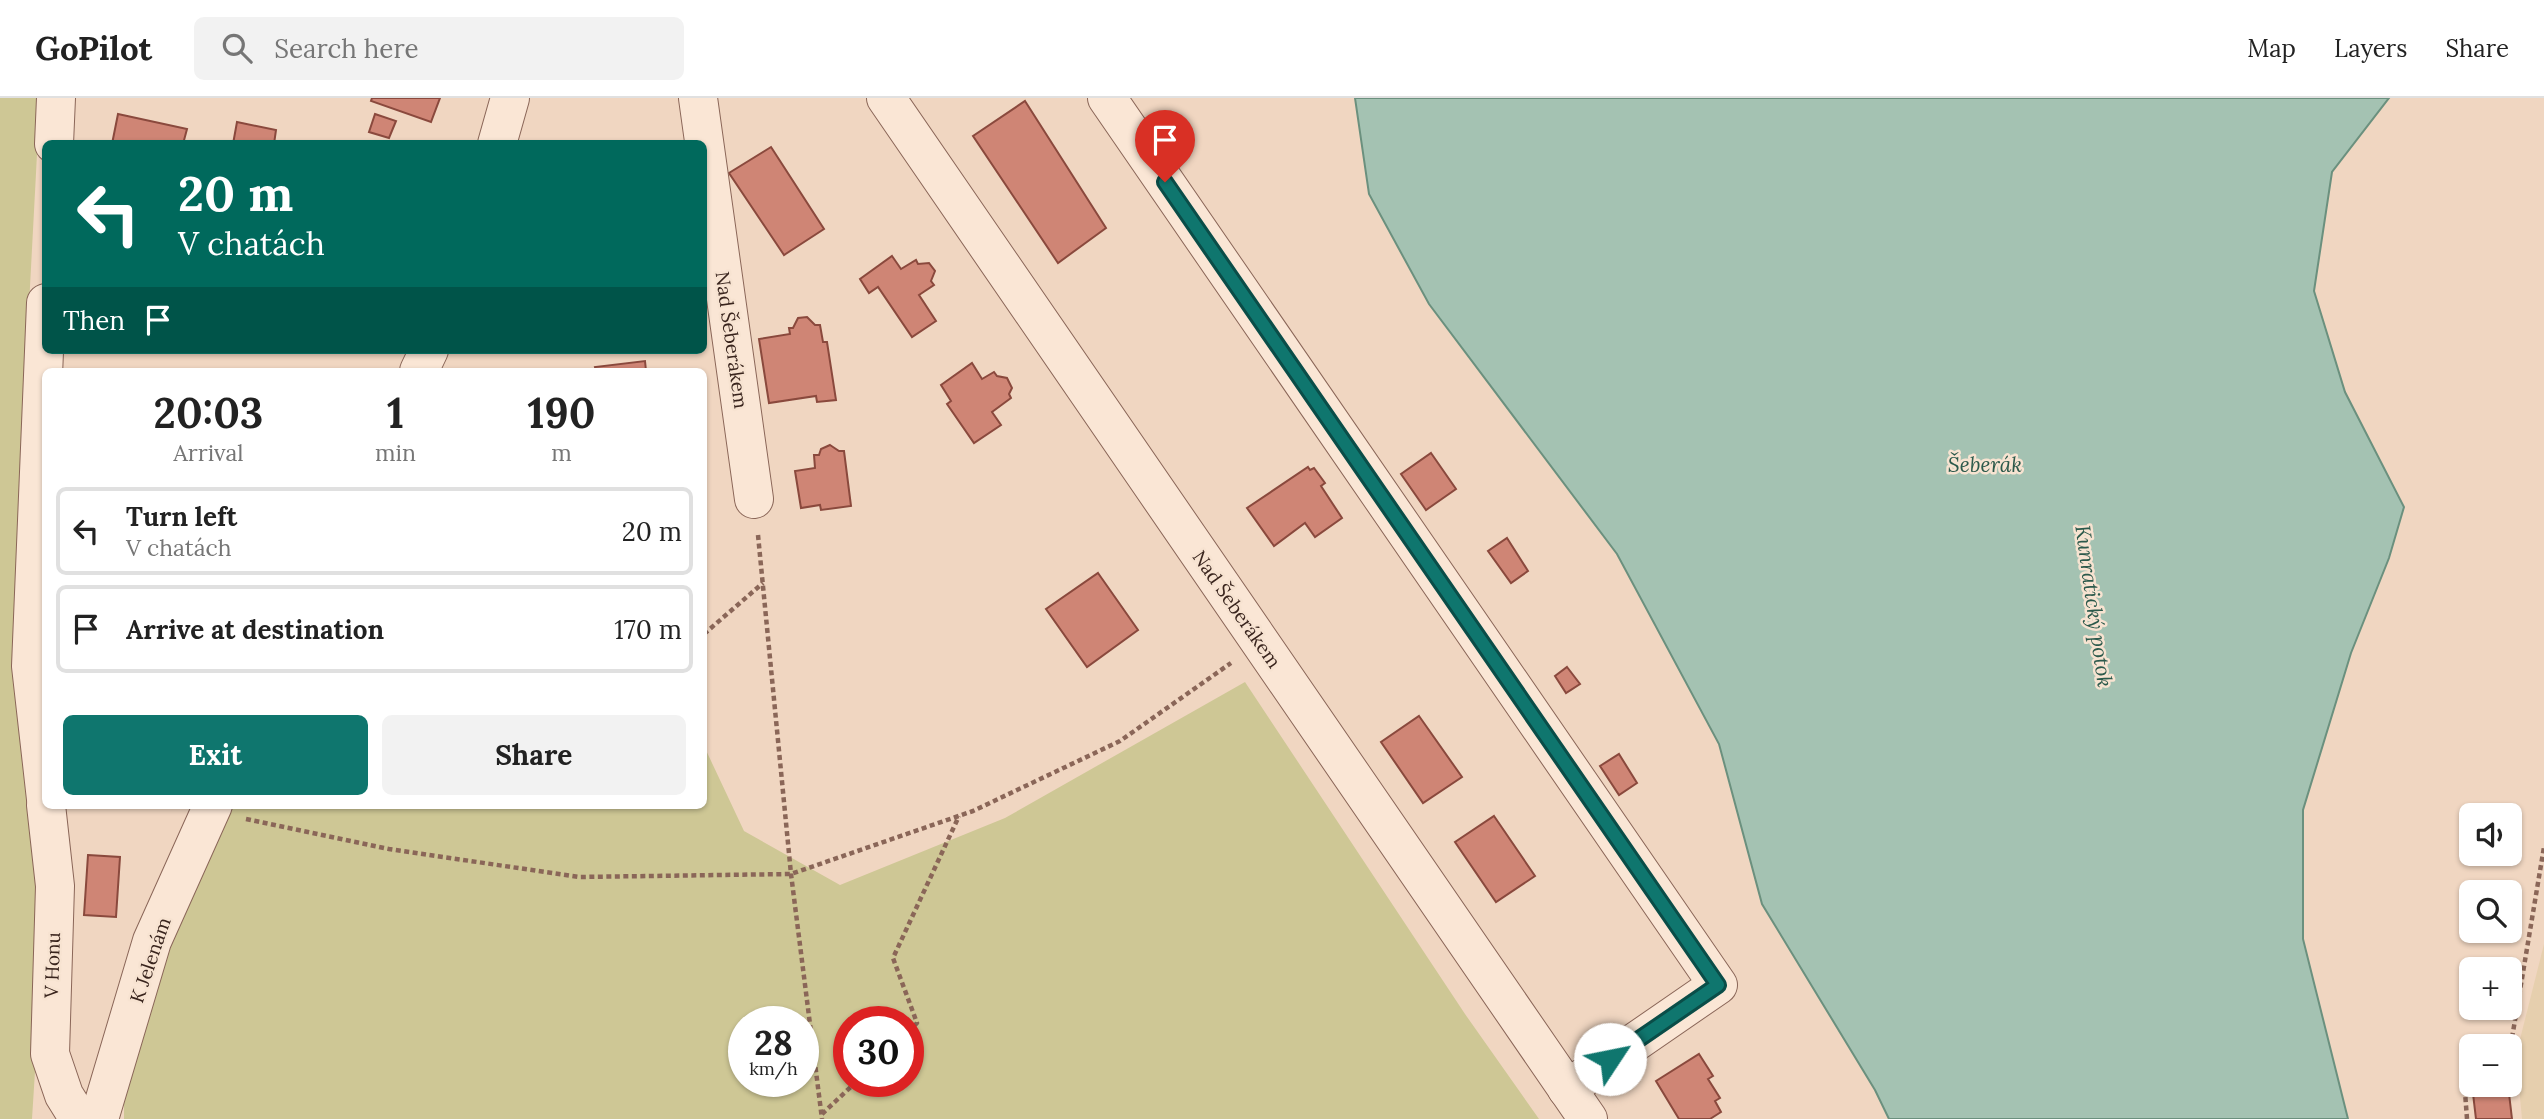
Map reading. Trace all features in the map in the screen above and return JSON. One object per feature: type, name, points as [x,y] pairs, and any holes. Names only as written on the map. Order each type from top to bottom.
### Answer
[{"type":"street","points":[[54,140],[56,98]]},
{"type":"street","points":[[498,140],[510,98]]},
{"type":"street","name":"Nad Šeberákem","points":[[698,98],[704,140]]},
{"type":"street","name":"Nad Šeberákem","points":[[886,98],[1577,1104]]},
{"type":"street","points":[[1107,98],[1718,985],[1577,1104]]},
{"type":"street","name":"Nad Šeberákem","points":[[707,162],[754,499]]},
{"type":"street","points":[[42,400],[31,666],[42,764]]},
{"type":"street","name":"V Honu","points":[[46,809],[55,886],[50,1054],[64,1095],[79,1119]]},
{"type":"street","name":"K Jelenám","points":[[99,1119],[152,941],[212,809]]},
{"type":"path","points":[[754,499],[791,874],[822,1117]]},
{"type":"path","points":[[707,631],[764,583]]},
{"type":"path","points":[[216,809],[389,849],[579,877],[791,874],[973,811],[1120,741],[1260,642]]},
{"type":"path","points":[[911,1006],[893,958],[959,815]]},
{"type":"path","points":[[2513,1034],[2544,846]]},
{"type":"path","points":[[822,1117],[841,1097]]},
{"type":"path","points":[[2465,1097],[2467,1119]]},
{"type":"shaded area","points":[[0,98],[40,98],[19,494],[46,897],[32,1119],[0,1119]]},
{"type":"shaded area","points":[[1245,682],[1465,1014],[1539,1119],[124,1119],[124,1090],[158,971],[224,809],[707,809],[707,752],[744,831],[840,885],[1005,818]]},
{"type":"shaded area","points":[[2544,944],[2544,1119],[2522,1119],[2521,1034]]},
{"type":"water","name":"Šeberák","points":[[1355,98],[2389,98],[2332,172],[2314,291],[2345,392],[2404,507],[2389,558],[2351,653],[2303,810],[2303,939],[2348,1119],[1889,1119],[1875,1090],[1762,904],[1719,744],[1617,554],[1429,304],[1369,194]]},
{"type":"building","points":[[372,98],[440,98],[431,122],[371,101]]},
{"type":"building","points":[[1025,101],[1106,228],[1058,263],[973,136]]},
{"type":"building","points":[[118,114],[187,129],[184,140],[113,140]]},
{"type":"building","points":[[375,114],[396,121],[389,138],[369,132]]},
{"type":"building","points":[[237,122],[276,130],[275,140],[234,140]]},
{"type":"building","points":[[771,147],[824,229],[784,255],[729,173]]},
{"type":"building","points":[[892,256],[901,269],[916,260],[918,264],[929,263],[935,271],[931,281],[934,285],[919,295],[936,321],[912,337],[878,287],[869,293],[860,279]]},
{"type":"building","points":[[807,317],[815,325],[820,325],[823,342],[827,342],[836,400],[817,402],[816,396],[769,403],[759,339],[790,334],[789,328],[793,328],[798,318]]},
{"type":"building","points":[[645,361],[646,368],[595,368]]},
{"type":"building","points":[[972,363],[982,379],[994,372],[997,376],[1007,378],[1012,388],[1009,394],[1011,398],[992,412],[1001,425],[974,443],[947,404],[951,401],[941,385]]},
{"type":"building","points":[[830,445],[844,451],[851,506],[821,510],[820,505],[801,508],[795,471],[815,468],[814,455],[819,455],[821,449]]},
{"type":"building","points":[[1431,453],[1456,489],[1426,510],[1401,474]]},
{"type":"building","points":[[1308,467],[1310,470],[1314,468],[1325,483],[1321,486],[1342,518],[1315,537],[1305,523],[1274,546],[1247,508]]},
{"type":"building","points":[[1507,538],[1528,571],[1511,583],[1488,551]]},
{"type":"building","points":[[1098,573],[1138,630],[1087,667],[1046,609]]},
{"type":"building","points":[[1567,667],[1580,684],[1566,693],[1555,676]]},
{"type":"building","points":[[1419,716],[1462,777],[1423,803],[1381,742]]},
{"type":"building","points":[[1619,754],[1637,783],[1619,795],[1600,766]]},
{"type":"building","points":[[1494,816],[1535,876],[1496,902],[1455,842]]},
{"type":"building","points":[[88,855],[120,857],[116,917],[84,915]]},
{"type":"building","points":[[1699,1054],[1713,1076],[1708,1079],[1720,1098],[1715,1101],[1721,1112],[1710,1119],[1679,1119],[1656,1081]]},
{"type":"building","points":[[2473,1097],[2509,1097],[2512,1119],[2476,1119]]},
{"type":"route","points":[[1165,182],[1718,985],[1610,1059]]},
{"type":"water label","name":"Kunratický potok","points":[[2094,606]]}]
